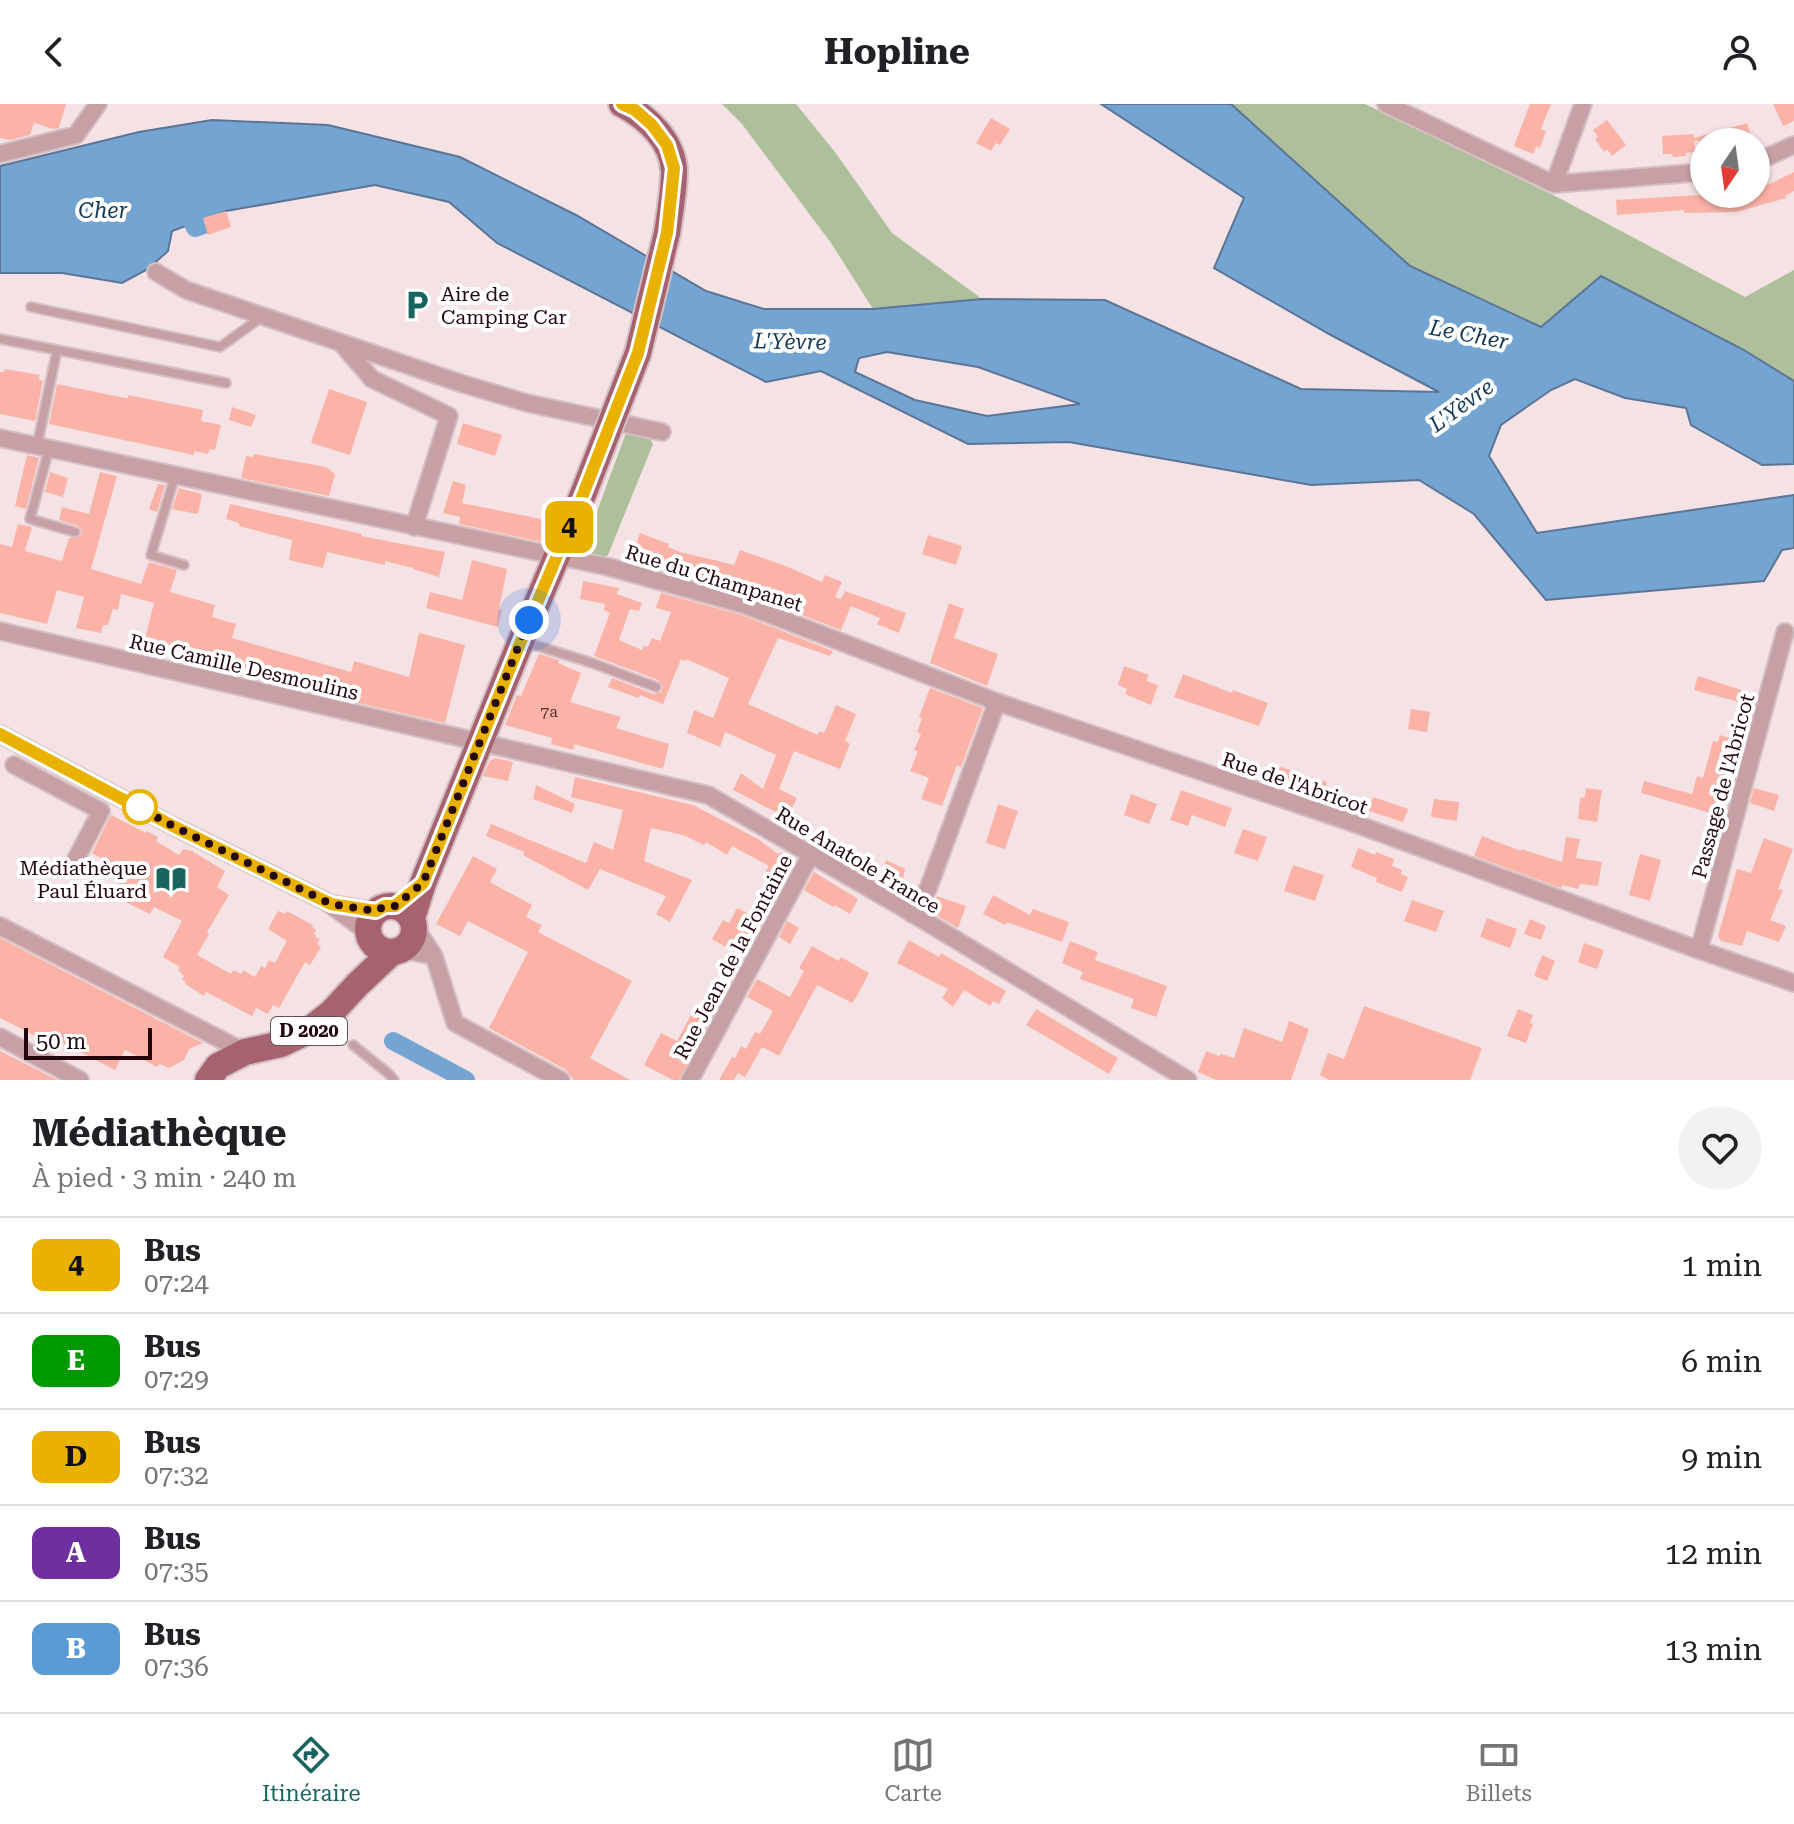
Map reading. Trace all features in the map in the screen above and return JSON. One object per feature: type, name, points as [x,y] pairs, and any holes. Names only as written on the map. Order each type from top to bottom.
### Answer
[{"type":"main road","points":[[391,930],[423,883],[638,353],[667,233],[674,168],[667,145],[652,125],[635,110],[622,104]]},
{"type":"main road","name":"D 2020","points":[[208,1080],[218,1066],[245,1052],[281,1044],[308,1031],[331,1013],[358,984],[367,961],[391,930]]},
{"type":"street","points":[[0,154],[76,135],[98,104]]},
{"type":"street","points":[[1386,104],[1554,184],[1690,173]]},
{"type":"street","points":[[1554,184],[1583,104]]},
{"type":"street","points":[[1770,156],[1794,145]]},
{"type":"street","points":[[156,272],[186,290],[460,383],[527,403],[662,432]]},
{"type":"street","points":[[340,342],[372,379],[449,416],[414,527]]},
{"type":"street","name":"Rue du Champanet","points":[[0,438],[609,567],[745,605],[997,702]]},
{"type":"street","name":"Rue Camille Desmoulins","points":[[0,631],[480,743]]},
{"type":"street","name":"Passage de l'Abricot","points":[[1699,950],[1785,632]]},
{"type":"street","points":[[912,914],[928,889],[997,702]]},
{"type":"street","name":"Rue de l'Abricot","points":[[997,702],[1356,824],[1794,983]]},
{"type":"street","points":[[0,734],[173,826],[391,930],[434,956],[455,1023],[561,1080]]},
{"type":"street","name":"Rue Anatole France","points":[[480,743],[708,795],[1188,1080]]},
{"type":"street","points":[[14,765],[101,811],[76,859]]},
{"type":"street","name":"Rue Jean de la Fontaine","points":[[690,1080],[811,854]]},
{"type":"street","points":[[0,926],[245,1052]]},
{"type":"street","points":[[391,930],[434,956]]},
{"type":"street","points":[[0,1037],[80,1080]]},
{"type":"lane","points":[[31,307],[220,347],[263,316]]},
{"type":"lane","points":[[0,339],[226,383]]},
{"type":"lane","points":[[57,350],[30,519],[75,532]]},
{"type":"lane","points":[[175,476],[151,555],[184,565]]},
{"type":"lane","points":[[521,641],[656,687]]},
{"type":"lane","points":[[353,1045],[394,1080]]},
{"type":"green space","points":[[722,104],[796,104],[835,152],[892,233],[982,299],[873,309],[831,243],[742,124]]},
{"type":"green space","points":[[1231,104],[1365,104],[1559,198],[1745,297],[1794,270],[1794,381],[1744,350],[1541,327],[1410,266]]},
{"type":"green space","points":[[626,433],[650,439],[653,444],[608,555],[602,559],[582,552]]},
{"type":"water","name":"Cher","points":[[1101,104],[1231,104],[1410,266],[1541,327],[1601,276],[1744,350],[1794,381],[1794,464],[1762,465],[1691,425],[1686,408],[1625,398],[1575,379],[1551,390],[1501,425],[1489,456],[1537,533],[1794,495],[1794,548],[1782,550],[1764,581],[1546,600],[1474,514],[1419,480],[1311,485],[1069,442],[968,444],[821,371],[766,382],[497,243],[449,202],[375,185],[226,211],[172,231],[168,251],[148,269],[122,283],[62,273],[0,273],[0,166],[139,132],[212,120],[328,125],[460,157],[576,215],[706,291],[764,309],[873,309],[982,299],[1105,300],[1301,389],[1439,392],[1214,268],[1244,198]],"holes":[[[887,352],[978,367],[1080,404],[987,416],[915,400],[855,372],[859,358]]]},
{"type":"building","points":[[0,104],[66,104],[59,128],[34,123],[30,135],[10,140],[0,138]]},
{"type":"building","points":[[1530,104],[1551,104],[1541,129],[1546,131],[1540,148],[1536,146],[1533,154],[1514,146]]},
{"type":"building","points":[[1773,104],[1794,104],[1794,121],[1783,126]]},
{"type":"building","points":[[991,118],[1010,129],[1000,145],[996,143],[991,151],[976,143]]},
{"type":"building","points":[[1607,120],[1626,145],[1612,156],[1607,149],[1604,152],[1593,130]]},
{"type":"building","points":[[1747,123],[1748,128],[1729,128]]},
{"type":"building","points":[[1690,134],[1690,153],[1673,157],[1672,154],[1663,154],[1662,136]]},
{"type":"building","points":[[1794,172],[1794,191],[1786,198],[1770,202],[1772,183]]},
{"type":"building","points":[[1690,195],[1690,208],[1750,208],[1736,212],[1684,213],[1684,210],[1617,215],[1616,200]]},
{"type":"building","points":[[226,211],[231,227],[208,235],[203,218]]},
{"type":"building","points":[[5,369],[40,375],[39,380],[43,381],[35,421],[0,414],[0,372]]},
{"type":"building","points":[[57,384],[203,410],[201,421],[221,425],[215,450],[210,449],[208,454],[194,451],[194,455],[49,424]]},
{"type":"building","points":[[329,389],[367,402],[350,455],[311,443]]},
{"type":"building","points":[[232,407],[256,415],[251,427],[229,420]]},
{"type":"building","points":[[463,423],[502,435],[495,456],[457,444]]},
{"type":"building","points":[[254,454],[326,467],[335,474],[329,496],[241,478],[246,456],[253,457]]},
{"type":"building","points":[[27,455],[39,458],[26,509],[15,506]]},
{"type":"building","points":[[50,472],[68,478],[63,497],[45,492]]},
{"type":"building","points":[[100,472],[117,476],[91,569],[141,584],[149,562],[177,570],[170,592],[215,605],[212,617],[236,624],[232,638],[351,672],[354,661],[409,677],[419,633],[465,645],[445,723],[202,667],[205,655],[145,638],[154,603],[121,594],[118,610],[113,609],[108,625],[103,625],[101,633],[76,628],[84,597],[57,590],[47,624],[0,613],[0,544],[12,547],[18,524],[32,527],[25,551],[62,561],[69,538],[77,538],[82,531],[78,526],[59,520],[62,507],[89,514]]},
{"type":"building","points":[[453,481],[466,485],[462,503],[546,520],[542,542],[459,524],[460,517],[443,513]]},
{"type":"building","points":[[158,484],[165,485],[157,512],[149,509]]},
{"type":"building","points":[[179,488],[202,494],[198,514],[172,509]]},
{"type":"building","points":[[230,504],[361,536],[445,552],[439,577],[385,561],[385,565],[327,552],[323,568],[289,560],[292,540],[239,526],[239,523],[226,519]]},
{"type":"building","points":[[640,533],[669,544],[668,547],[680,552],[734,565],[740,550],[822,582],[825,575],[842,582],[835,597],[841,599],[845,591],[906,613],[899,633],[877,624],[880,618],[851,606],[841,630],[755,597],[758,591],[728,578],[724,588],[654,568],[658,557],[634,549]]},
{"type":"building","points":[[928,535],[962,546],[956,565],[922,554]]},
{"type":"building","points":[[472,560],[507,569],[498,627],[426,608],[430,592],[462,600]]},
{"type":"building","points":[[583,581],[619,588],[617,594],[642,603],[639,611],[630,609],[619,640],[642,650],[644,646],[648,647],[652,638],[660,641],[671,612],[656,608],[661,593],[742,615],[833,651],[830,656],[778,638],[748,704],[818,735],[819,731],[824,733],[836,705],[856,714],[845,741],[850,744],[840,769],[794,751],[779,789],[797,798],[787,818],[733,790],[741,773],[763,789],[776,755],[725,732],[720,747],[687,733],[694,710],[713,718],[729,678],[681,659],[663,704],[608,687],[612,678],[654,694],[661,692],[663,687],[658,680],[594,656],[610,613],[604,610],[605,604],[580,599]]},
{"type":"building","points":[[949,603],[964,609],[954,638],[998,654],[987,686],[930,663]]},
{"type":"building","points":[[539,654],[559,660],[558,663],[581,673],[570,702],[621,717],[616,728],[669,744],[663,769],[574,744],[573,750],[551,744],[552,738],[505,725]]},
{"type":"building","points":[[1124,666],[1149,675],[1146,681],[1158,685],[1151,705],[1125,694],[1127,689],[1118,685]]},
{"type":"building","points":[[1183,674],[1268,703],[1259,726],[1174,697]]},
{"type":"building","points":[[1698,676],[1757,695],[1754,706],[1694,690]]},
{"type":"building","points":[[930,688],[983,708],[961,767],[957,765],[942,806],[921,799],[929,778],[910,771],[921,734],[917,732],[922,718],[919,717]]},
{"type":"building","points":[[1411,709],[1430,712],[1427,732],[1408,729]]},
{"type":"building","points":[[1720,735],[1735,740],[1723,783],[1726,784],[1714,814],[1641,793],[1644,781],[1692,794],[1697,776],[1703,778],[1713,741],[1718,742]]},
{"type":"building","points":[[495,758],[513,762],[508,781],[483,776],[490,761]]},
{"type":"building","points":[[1271,764],[1327,782],[1326,786],[1349,795],[1344,808],[1265,781]]},
{"type":"building","points":[[575,777],[693,805],[758,839],[778,854],[780,852],[795,860],[783,882],[765,873],[769,866],[732,846],[727,855],[706,842],[704,845],[683,835],[651,828],[644,861],[692,880],[670,922],[656,914],[666,896],[600,869],[588,890],[523,855],[524,852],[486,836],[491,824],[586,863],[594,842],[613,850],[623,810],[571,797]]},
{"type":"building","points":[[536,785],[575,804],[572,813],[533,799]]},
{"type":"building","points":[[1586,788],[1602,790],[1597,822],[1578,819],[1580,798],[1585,797]]},
{"type":"building","points":[[1754,788],[1779,795],[1774,811],[1750,803]]},
{"type":"building","points":[[1181,790],[1232,808],[1225,827],[1192,815],[1188,826],[1170,820]]},
{"type":"building","points":[[1131,794],[1157,804],[1149,824],[1124,815]]},
{"type":"building","points":[[1373,797],[1408,809],[1403,822],[1369,811]]},
{"type":"building","points":[[1434,799],[1459,802],[1457,821],[1431,817]]},
{"type":"building","points":[[998,804],[1018,811],[1005,849],[986,843]]},
{"type":"building","points":[[111,815],[158,837],[156,841],[179,855],[183,849],[192,851],[225,871],[217,887],[229,895],[197,955],[231,974],[233,970],[241,974],[243,970],[255,977],[269,960],[275,963],[287,941],[268,929],[278,911],[285,914],[287,911],[313,925],[315,937],[320,939],[317,944],[321,947],[310,965],[305,962],[279,1008],[273,1005],[268,1014],[256,1008],[252,1016],[206,992],[204,996],[185,984],[182,980],[184,976],[178,970],[180,967],[163,957],[182,921],[154,907],[150,914],[113,896],[125,872],[92,853]]},
{"type":"building","points":[[1243,829],[1267,837],[1258,861],[1234,853]]},
{"type":"building","points":[[1482,836],[1562,862],[1566,837],[1580,839],[1576,858],[1602,862],[1598,886],[1580,884],[1578,889],[1562,885],[1561,888],[1474,856]]},
{"type":"building","points":[[1764,838],[1793,849],[1778,889],[1783,890],[1770,920],[1786,926],[1779,942],[1747,931],[1742,946],[1721,941],[1718,936],[1737,869],[1751,873]]},
{"type":"building","points":[[1358,848],[1394,859],[1392,866],[1408,877],[1402,892],[1376,882],[1377,878],[1351,867]]},
{"type":"building","points":[[1640,854],[1661,860],[1650,901],[1629,895]]},
{"type":"building","points":[[473,856],[497,869],[490,882],[532,905],[526,917],[542,925],[538,932],[632,981],[590,1058],[630,1080],[574,1080],[566,1070],[489,1028],[528,952],[468,921],[460,936],[436,924]]},
{"type":"building","points":[[886,860],[905,869],[901,889],[880,877]]},
{"type":"building","points":[[1293,865],[1324,875],[1315,901],[1284,891]]},
{"type":"building","points":[[814,872],[858,899],[850,914],[804,890]]},
{"type":"building","points":[[993,895],[1030,915],[1033,909],[1069,922],[1062,942],[1007,922],[1005,925],[983,914]]},
{"type":"building","points":[[937,896],[966,906],[958,928],[931,912]]},
{"type":"building","points":[[1412,900],[1444,911],[1436,932],[1404,921]]},
{"type":"building","points":[[737,908],[757,918],[738,954],[712,939],[723,920],[729,923]]},
{"type":"building","points":[[1487,918],[1517,929],[1510,948],[1480,937]]},
{"type":"building","points":[[1530,919],[1546,926],[1541,940],[1524,934]]},
{"type":"building","points":[[787,921],[799,928],[790,944],[779,937]]},
{"type":"building","points":[[0,938],[203,1043],[189,1049],[184,1060],[169,1068],[160,1064],[157,1067],[125,1050],[115,1070],[61,1042],[57,1047],[0,1018]]},
{"type":"building","points":[[909,940],[939,957],[941,953],[1006,991],[999,1004],[993,1001],[990,1006],[964,990],[953,1007],[942,998],[948,989],[897,963]]},
{"type":"building","points":[[1070,941],[1098,952],[1095,960],[1167,986],[1156,1017],[1131,1008],[1134,999],[1080,979],[1083,972],[1062,963]]},
{"type":"building","points":[[1584,943],[1604,950],[1597,969],[1578,962]]},
{"type":"building","points":[[812,946],[839,961],[841,957],[869,973],[857,996],[852,1003],[817,985],[779,1056],[762,1047],[745,1077],[738,1073],[734,1080],[719,1080],[741,1046],[746,1049],[755,1032],[760,1034],[773,1011],[747,997],[757,979],[790,997],[804,971],[799,968]]},
{"type":"building","points":[[1542,955],[1555,961],[1547,981],[1534,976]]},
{"type":"building","points":[[1364,1006],[1482,1048],[1470,1080],[1329,1080],[1320,1075],[1328,1053],[1344,1059]]},
{"type":"building","points":[[1036,1009],[1118,1058],[1109,1074],[1026,1025]]},
{"type":"building","points":[[1518,1009],[1533,1015],[1526,1043],[1507,1036]]},
{"type":"building","points":[[693,1011],[710,1020],[679,1080],[644,1065],[661,1033],[677,1041]]},
{"type":"building","points":[[1289,1021],[1309,1029],[1291,1080],[1216,1080],[1198,1072],[1206,1051],[1234,1058],[1244,1028],[1282,1042]]},
{"type":"building","points":[[0,1051],[42,1072],[57,1080],[0,1080]]},
{"type":"waterway","points":[[175,219],[189,214],[195,228],[212,222],[210,208]]},
{"type":"waterway","points":[[393,1041],[466,1080]]},
{"type":"bus line","name":"4","points":[[0,734],[173,826],[331,904],[376,911],[385,906],[395,906],[423,883],[638,353],[667,233],[674,168],[667,145],[652,125],[635,110],[622,104]]},
{"type":"place","name":"Aire de Camping Car","points":[[417,305]]},
{"type":"place","name":"Médiathèque Paul Éluard","points":[[171,879]]},
{"type":"route","points":[[140,807],[136,806],[331,904],[376,911],[385,906],[395,906],[423,883],[529,620]]},
{"type":"water label","name":"Le Cher","points":[[1469,334]]},
{"type":"water label","name":"L'Yèvre","points":[[790,341]]},
{"type":"water label","name":"L'Yèvre","points":[[1461,405]]}]
